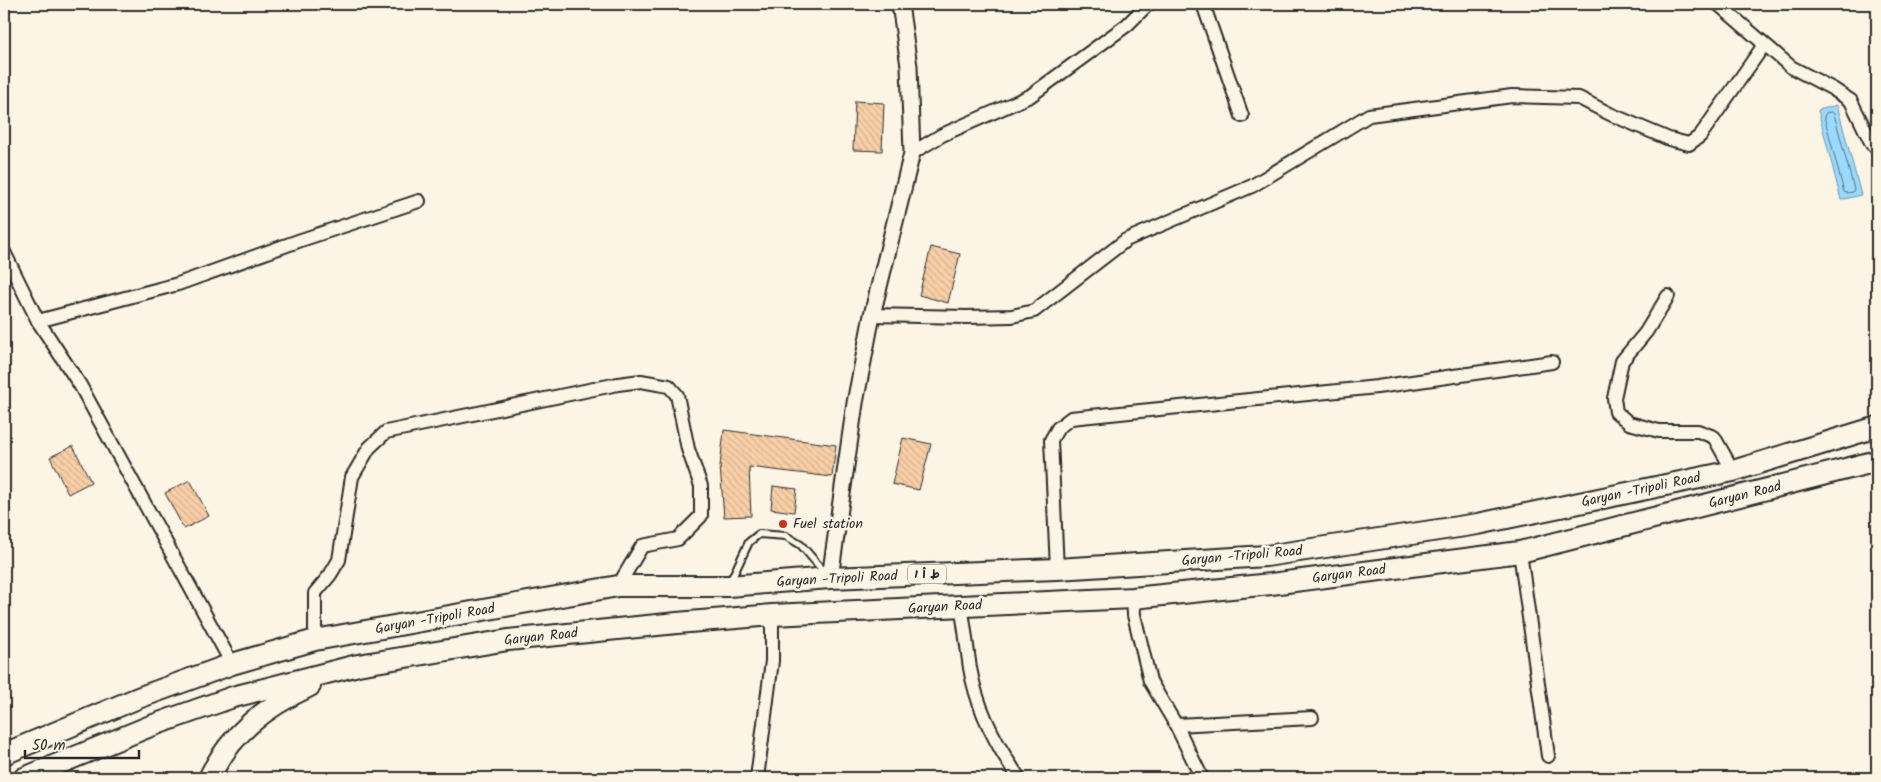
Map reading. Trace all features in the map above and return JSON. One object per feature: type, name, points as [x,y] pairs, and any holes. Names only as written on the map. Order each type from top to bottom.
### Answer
[{"type":"highway","name":"Garyan -Tripoli Road","points":[[4,754],[138,698],[232,664],[315,640],[618,586],[728,586],[830,578],[1057,569],[1266,556],[1478,524],[1733,471],[1870,430]]},
{"type":"highway","name":"Garyan Road","points":[[24,778],[148,727],[233,697],[358,665],[508,640],[677,623],[772,615],[1133,598],[1272,584],[1520,552],[1876,461]]},
{"type":"highway","points":[[209,778],[224,751],[264,711],[289,696],[358,665]]},
{"type":"street","points":[[830,578],[855,404],[872,315],[912,153],[908,66],[900,4]]},
{"type":"street","points":[[912,153],[942,134],[1030,96],[1127,24],[1148,4]]},
{"type":"street","points":[[1203,4],[1242,116]]},
{"type":"street","points":[[1718,4],[1791,67],[1833,89],[1851,101],[1872,144],[1877,148]]},
{"type":"street","points":[[872,315],[1012,316],[1034,311],[1126,240],[1252,186],[1369,115],[1512,96],[1579,98],[1669,140],[1689,144],[1700,136],[1764,45]]},
{"type":"street","points":[[38,321],[178,284],[418,201]]},
{"type":"street","points":[[4,252],[38,321],[80,385],[232,664]]},
{"type":"street","points":[[1668,296],[1646,332],[1622,360],[1614,398],[1616,412],[1629,423],[1659,431],[1698,432],[1714,437],[1733,471]]},
{"type":"street","points":[[1057,569],[1051,440],[1058,428],[1070,418],[1378,387],[1552,362]]},
{"type":"street","points":[[315,640],[315,593],[330,575],[339,560],[352,477],[369,448],[386,432],[618,384],[641,381],[669,386],[676,395],[688,449],[701,486],[701,516],[678,539],[642,546],[618,586]]},
{"type":"street","points":[[1520,552],[1548,756]]},
{"type":"street","points":[[1133,598],[1134,615],[1150,681],[1176,725],[1202,778]]},
{"type":"street","points":[[962,606],[970,669],[982,710],[995,741],[1019,778]]},
{"type":"street","points":[[757,778],[772,661],[772,615]]},
{"type":"street","points":[[1176,725],[1312,718]]},
{"type":"lane","points":[[728,586],[749,542],[759,534],[786,536],[801,545],[830,578]]},
{"type":"water","points":[[1837,105],[1861,195],[1841,200],[1818,110]]},
{"type":"building","points":[[855,101],[884,103],[882,151],[853,150]]},
{"type":"building","points":[[931,247],[960,254],[948,303],[919,295]]},
{"type":"building","points":[[724,430],[836,445],[832,477],[749,467],[751,516],[724,517],[720,466]]},
{"type":"building","points":[[903,438],[931,444],[919,490],[892,484]]},
{"type":"building","points":[[73,446],[91,482],[68,494],[50,457]]},
{"type":"building","points":[[190,480],[209,516],[184,529],[165,493]]},
{"type":"building","points":[[773,486],[797,489],[794,512],[771,509]]},
{"type":"place","name":"Fuel station","points":[[783,524]]}]
